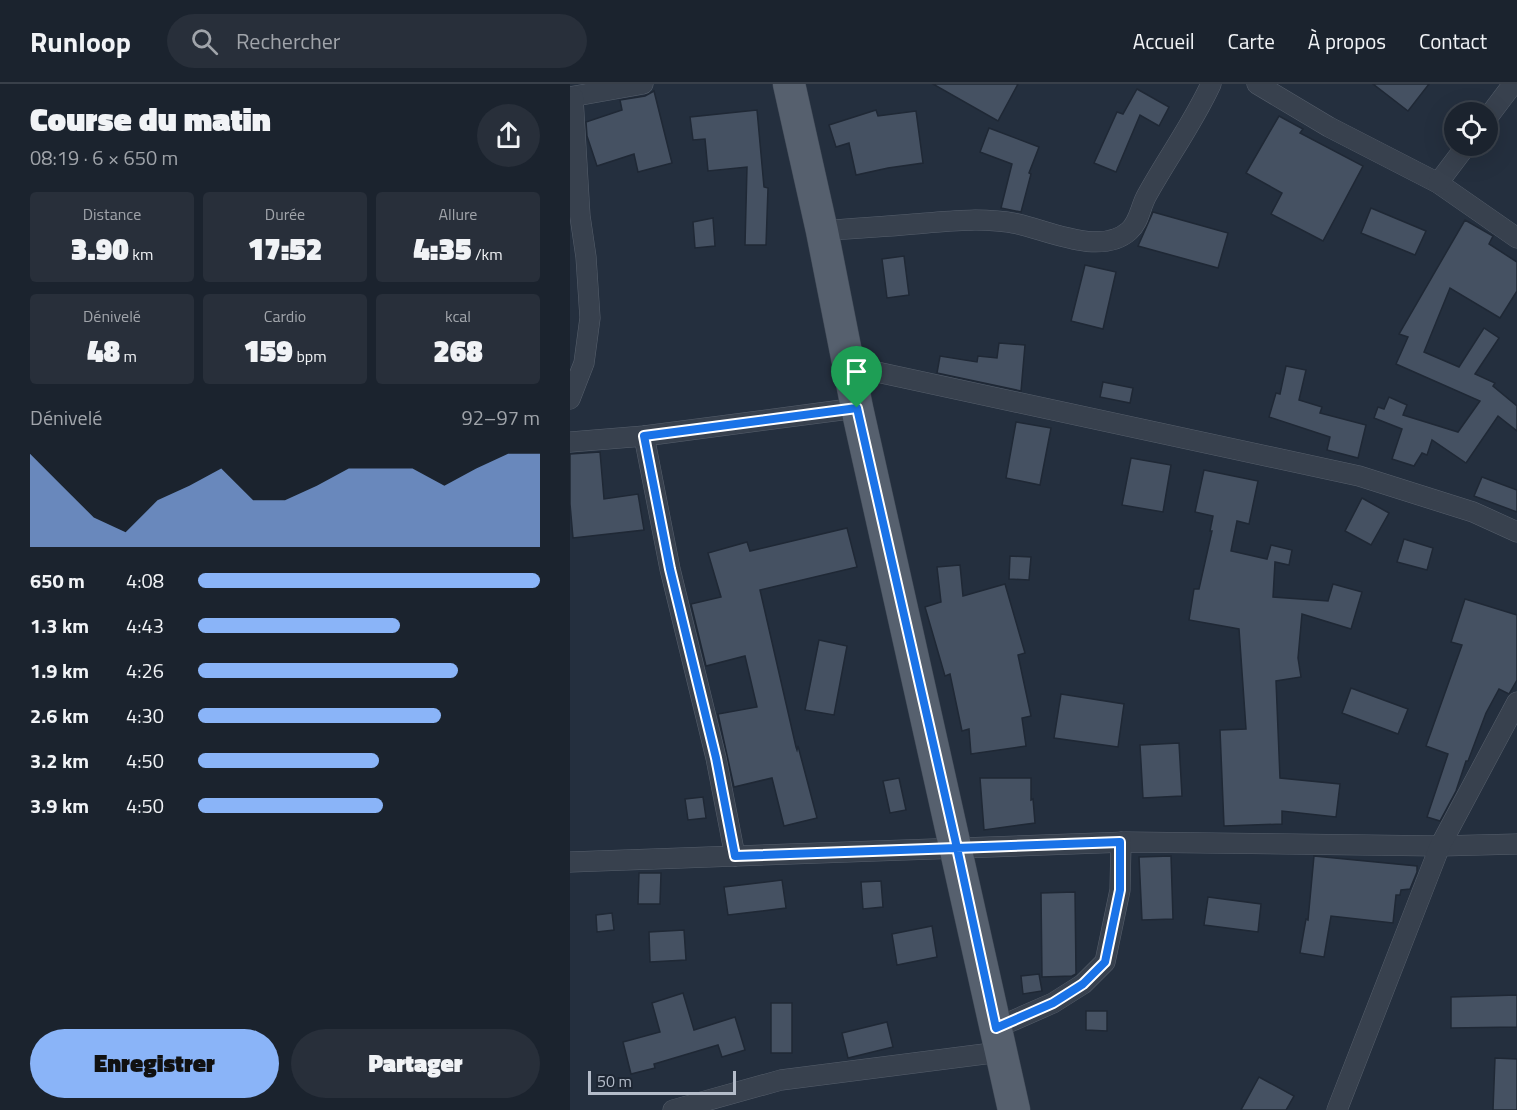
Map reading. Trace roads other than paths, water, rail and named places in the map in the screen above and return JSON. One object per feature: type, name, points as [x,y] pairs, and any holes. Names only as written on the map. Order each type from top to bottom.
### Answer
[{"type":"main road","points":[[789,84],[822,231],[857,408],[998,1040],[1020,1107]]},
{"type":"street","points":[[570,399],[584,363],[590,318],[572,97],[643,84]]},
{"type":"street","points":[[822,231],[971,219],[1018,224],[1078,240],[1097,242],[1113,239],[1128,232],[1138,219],[1145,197],[1199,112],[1211,84]]},
{"type":"street","points":[[1257,84],[1329,127],[1438,183],[1517,237]]},
{"type":"street","points":[[1498,104],[1514,84]]},
{"type":"street","points":[[1438,183],[1458,156]]},
{"type":"street","points":[[849,366],[1359,476],[1473,512],[1517,532]]},
{"type":"street","points":[[570,442],[644,436],[857,408]]},
{"type":"street","points":[[644,436],[670,569],[716,758],[735,856]]},
{"type":"street","points":[[1337,1110],[1440,846],[1517,702]]},
{"type":"street","points":[[685,1109],[781,1080],[998,1040],[1083,984],[1105,962],[1120,890],[1120,842]]},
{"type":"street","points":[[570,862],[1120,842],[1440,846],[1517,844]]}]
